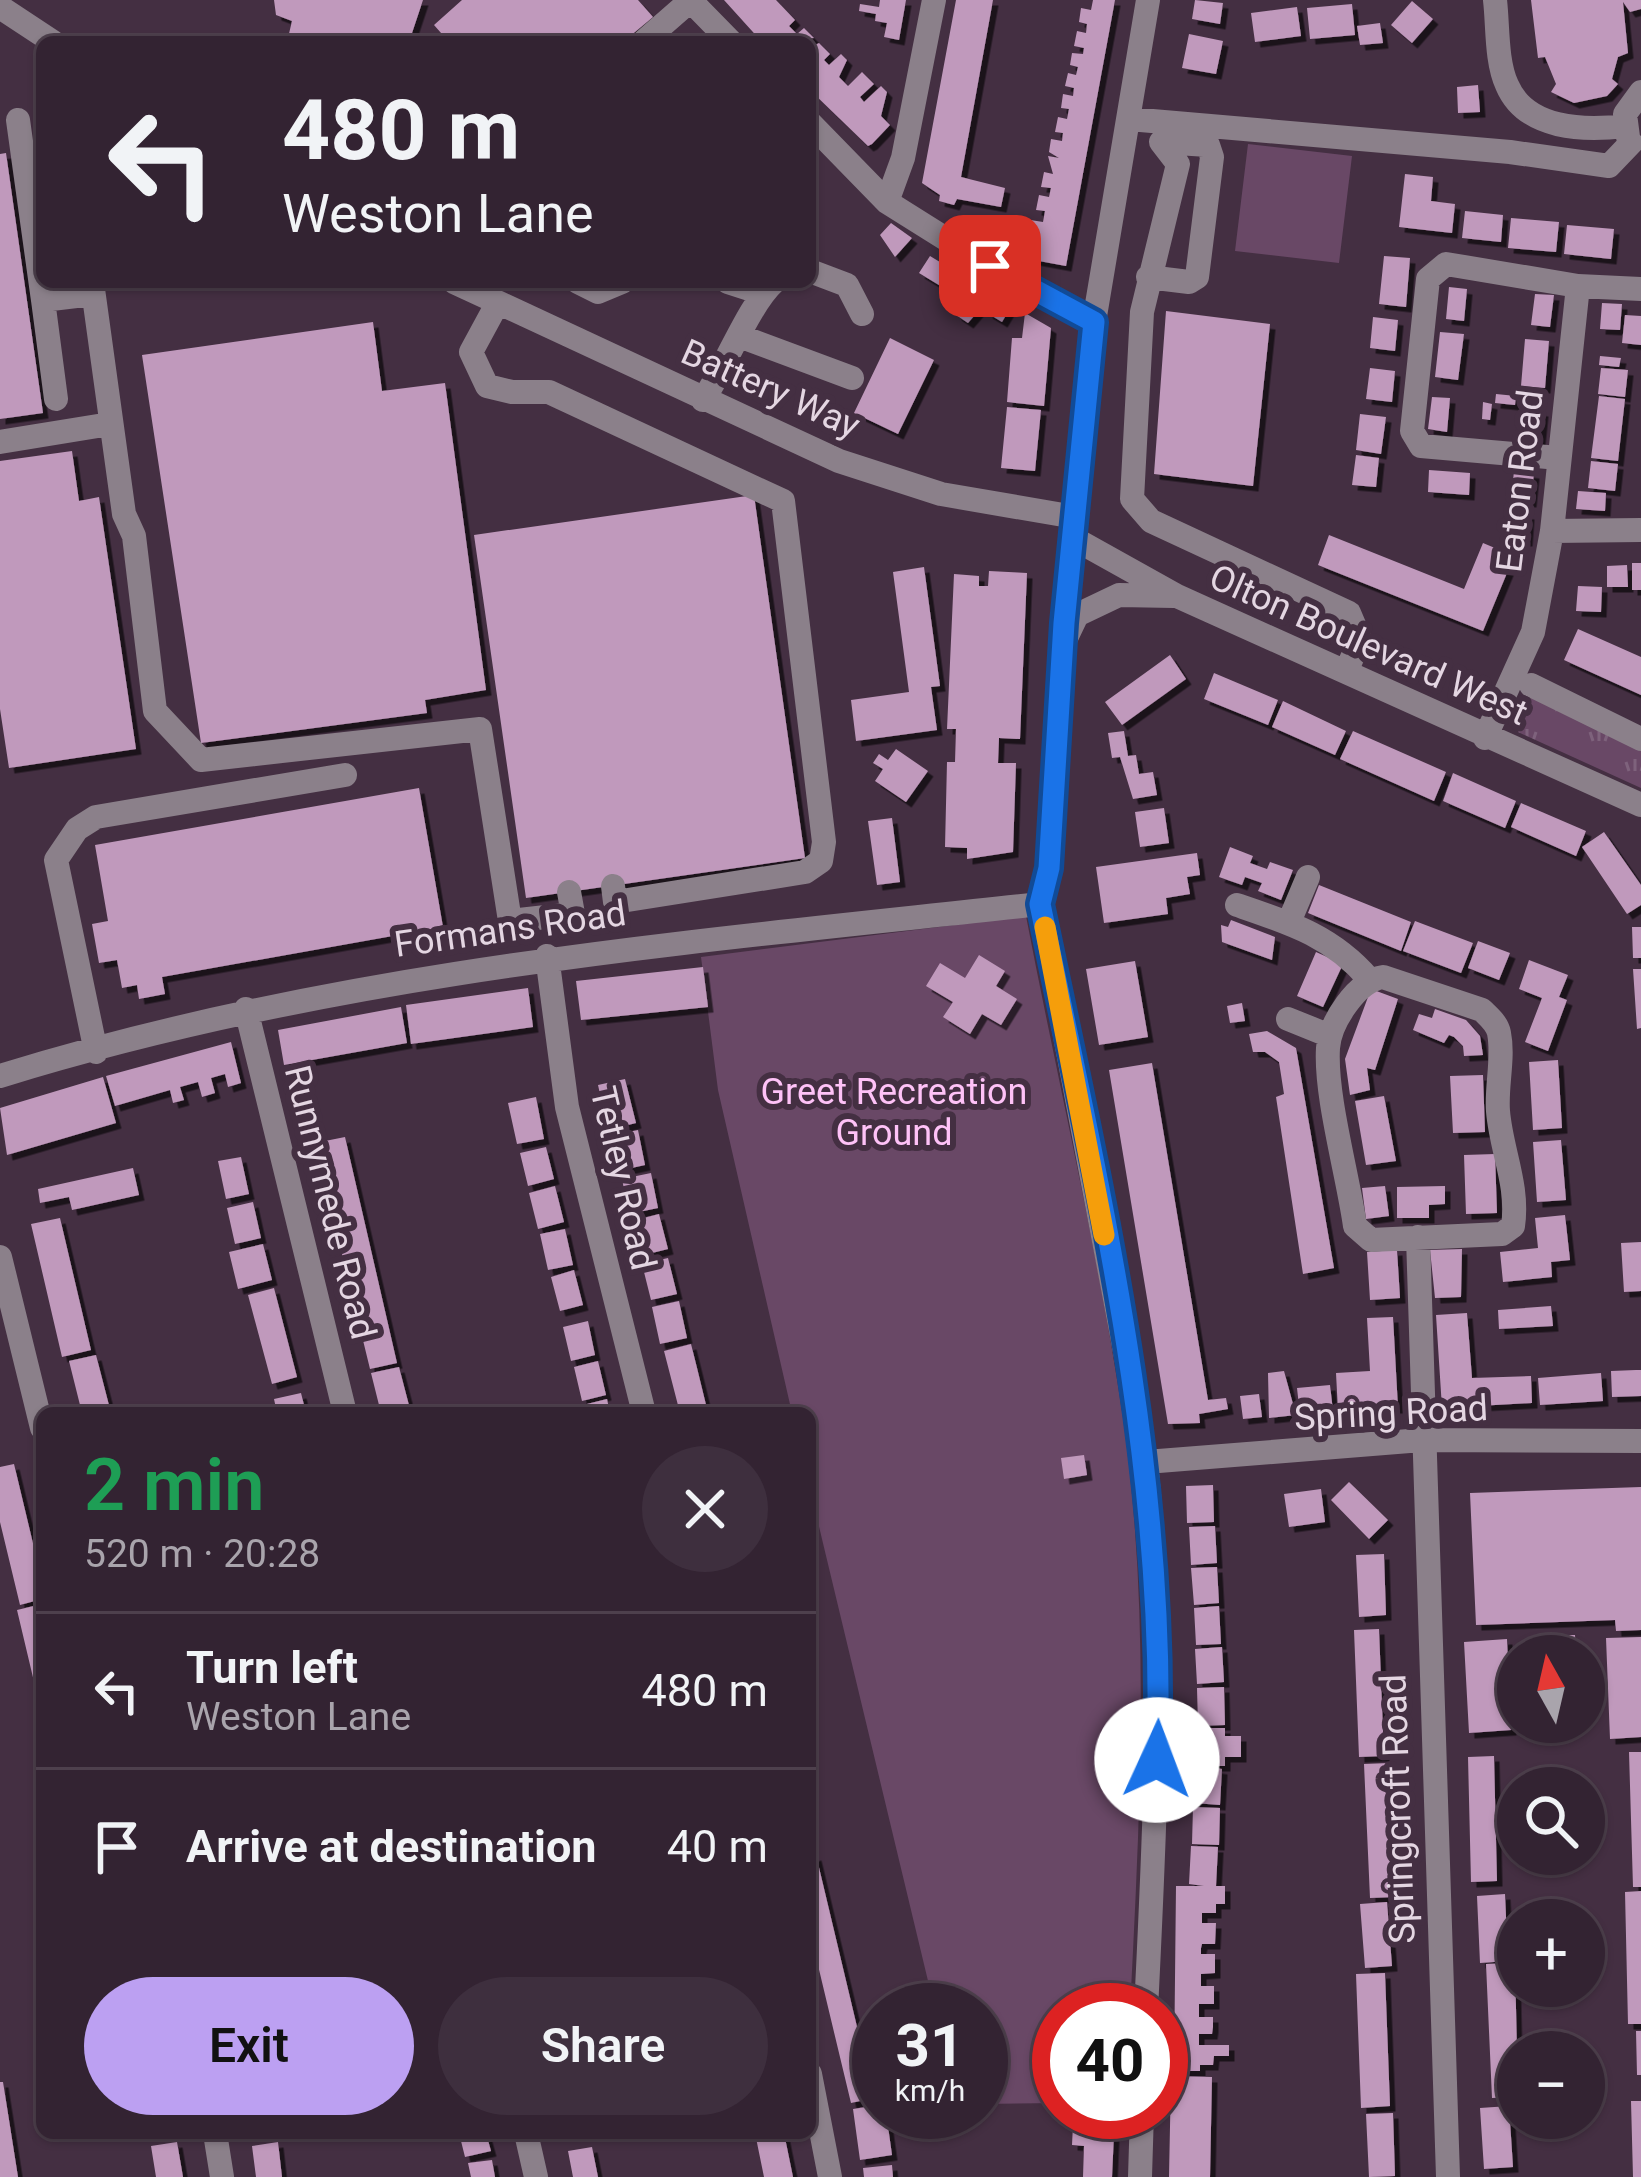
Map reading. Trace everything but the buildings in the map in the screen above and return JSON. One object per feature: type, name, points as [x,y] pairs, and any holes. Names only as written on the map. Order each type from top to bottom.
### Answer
[{"type":"street","points":[[650,36],[690,0],[724,36]]},
{"type":"street","points":[[887,202],[903,158],[934,0]]},
{"type":"street","points":[[1147,1983],[1161,1670],[1146,1462],[1040,904],[1049,868],[1094,322],[1148,0]]},
{"type":"street","points":[[1495,0],[1507,86],[1533,113],[1564,127],[1632,140]]},
{"type":"street","points":[[0,7],[43,36]]},
{"type":"street","points":[[1127,128],[1510,152],[1609,166],[1632,140],[1630,102],[1641,92]]},
{"type":"street","points":[[18,121],[36,250]]},
{"type":"street","points":[[1127,128],[1161,142],[1208,146],[1212,157],[1197,277],[1189,282],[1148,277]]},
{"type":"street","points":[[816,129],[887,202],[1024,288],[1094,322]]},
{"type":"street","points":[[1161,142],[1178,159],[1142,312],[1132,499],[1151,521],[1349,613],[1360,639],[1346,672]]},
{"type":"street","points":[[1559,458],[1421,446],[1412,431],[1428,279],[1446,264],[1578,286],[1641,289]]},
{"type":"street","points":[[816,273],[847,285],[862,314]]},
{"type":"street","name":"Eaton Road","points":[[1485,738],[1534,632],[1552,531],[1578,286]]},
{"type":"street","points":[[41,288],[56,399]]},
{"type":"street","points":[[43,300],[93,288],[124,514],[134,536],[155,710],[193,755],[201,760],[480,729],[510,921],[573,914],[569,892]]},
{"type":"street","name":"Battery Way","points":[[465,288],[839,461],[941,494],[1074,528]]},
{"type":"street","points":[[704,400],[767,288]]},
{"type":"street","points":[[496,304],[471,352],[487,386],[549,392],[783,501],[824,842],[821,860],[805,872],[615,902],[613,886]]},
{"type":"street","points":[[742,337],[852,378]]},
{"type":"street","points":[[0,442],[110,424]]},
{"type":"street","name":"Olton Boulevard West","points":[[1074,528],[1177,596],[1641,805]]},
{"type":"street","points":[[1552,531],[1641,530]]},
{"type":"street","points":[[1064,643],[1077,615],[1119,595],[1177,596]]},
{"type":"street","points":[[1531,685],[1641,739]]},
{"type":"street","points":[[96,1052],[56,860],[76,829],[96,817],[345,776]]},
{"type":"street","points":[[1288,922],[1308,877]]},
{"type":"street","name":"Formans Road","points":[[0,1076],[246,1009],[547,956],[1040,904]]},
{"type":"street","points":[[1237,905],[1288,922],[1347,953],[1369,980],[1399,981],[1482,1010],[1499,1034],[1498,1115],[1510,1154],[1513,1226],[1487,1236],[1371,1240],[1355,1226],[1328,1051],[1330,1036],[1369,980]]},
{"type":"street","name":"Tetley Road","points":[[547,956],[567,1107],[642,1407]]},
{"type":"street","name":"Runnymede Road","points":[[246,1009],[344,1407]]},
{"type":"street","points":[[1288,1018],[1330,1036]]},
{"type":"street","name":"Springcroft Road","points":[[1418,1238],[1448,2177]]},
{"type":"street","points":[[0,1257],[37,1407]]},
{"type":"street","name":"Spring Road","points":[[1146,1462],[1422,1439],[1641,1442]]},
{"type":"street","points":[[816,2105],[830,2177]]},
{"type":"street","points":[[216,2139],[222,2177]]},
{"type":"street","points":[[527,2139],[536,2177]]},
{"type":"street","points":[[1140,2177],[1141,2139]]},
{"type":"green space","points":[[1248,144],[1352,156],[1339,263],[1235,251]]},
{"type":"green space","points":[[1531,695],[1641,747],[1641,788],[1518,732]]},
{"type":"green space","name":"Greet Recreation Ground","points":[[1026,916],[1123,1418],[1137,1566],[1141,1714],[1131,1983],[1032,1983],[1032,2103],[1008,2104],[1008,1983],[929,1983],[816,1514],[816,1407],[791,1407],[718,1090],[701,957]]},
{"type":"slow traffic","points":[[1045,927],[1104,1235]]},
{"type":"route","points":[[990,266],[1094,322],[1064,623],[1049,868],[1040,904],[1146,1462],[1161,1670],[1157,1760]]}]
